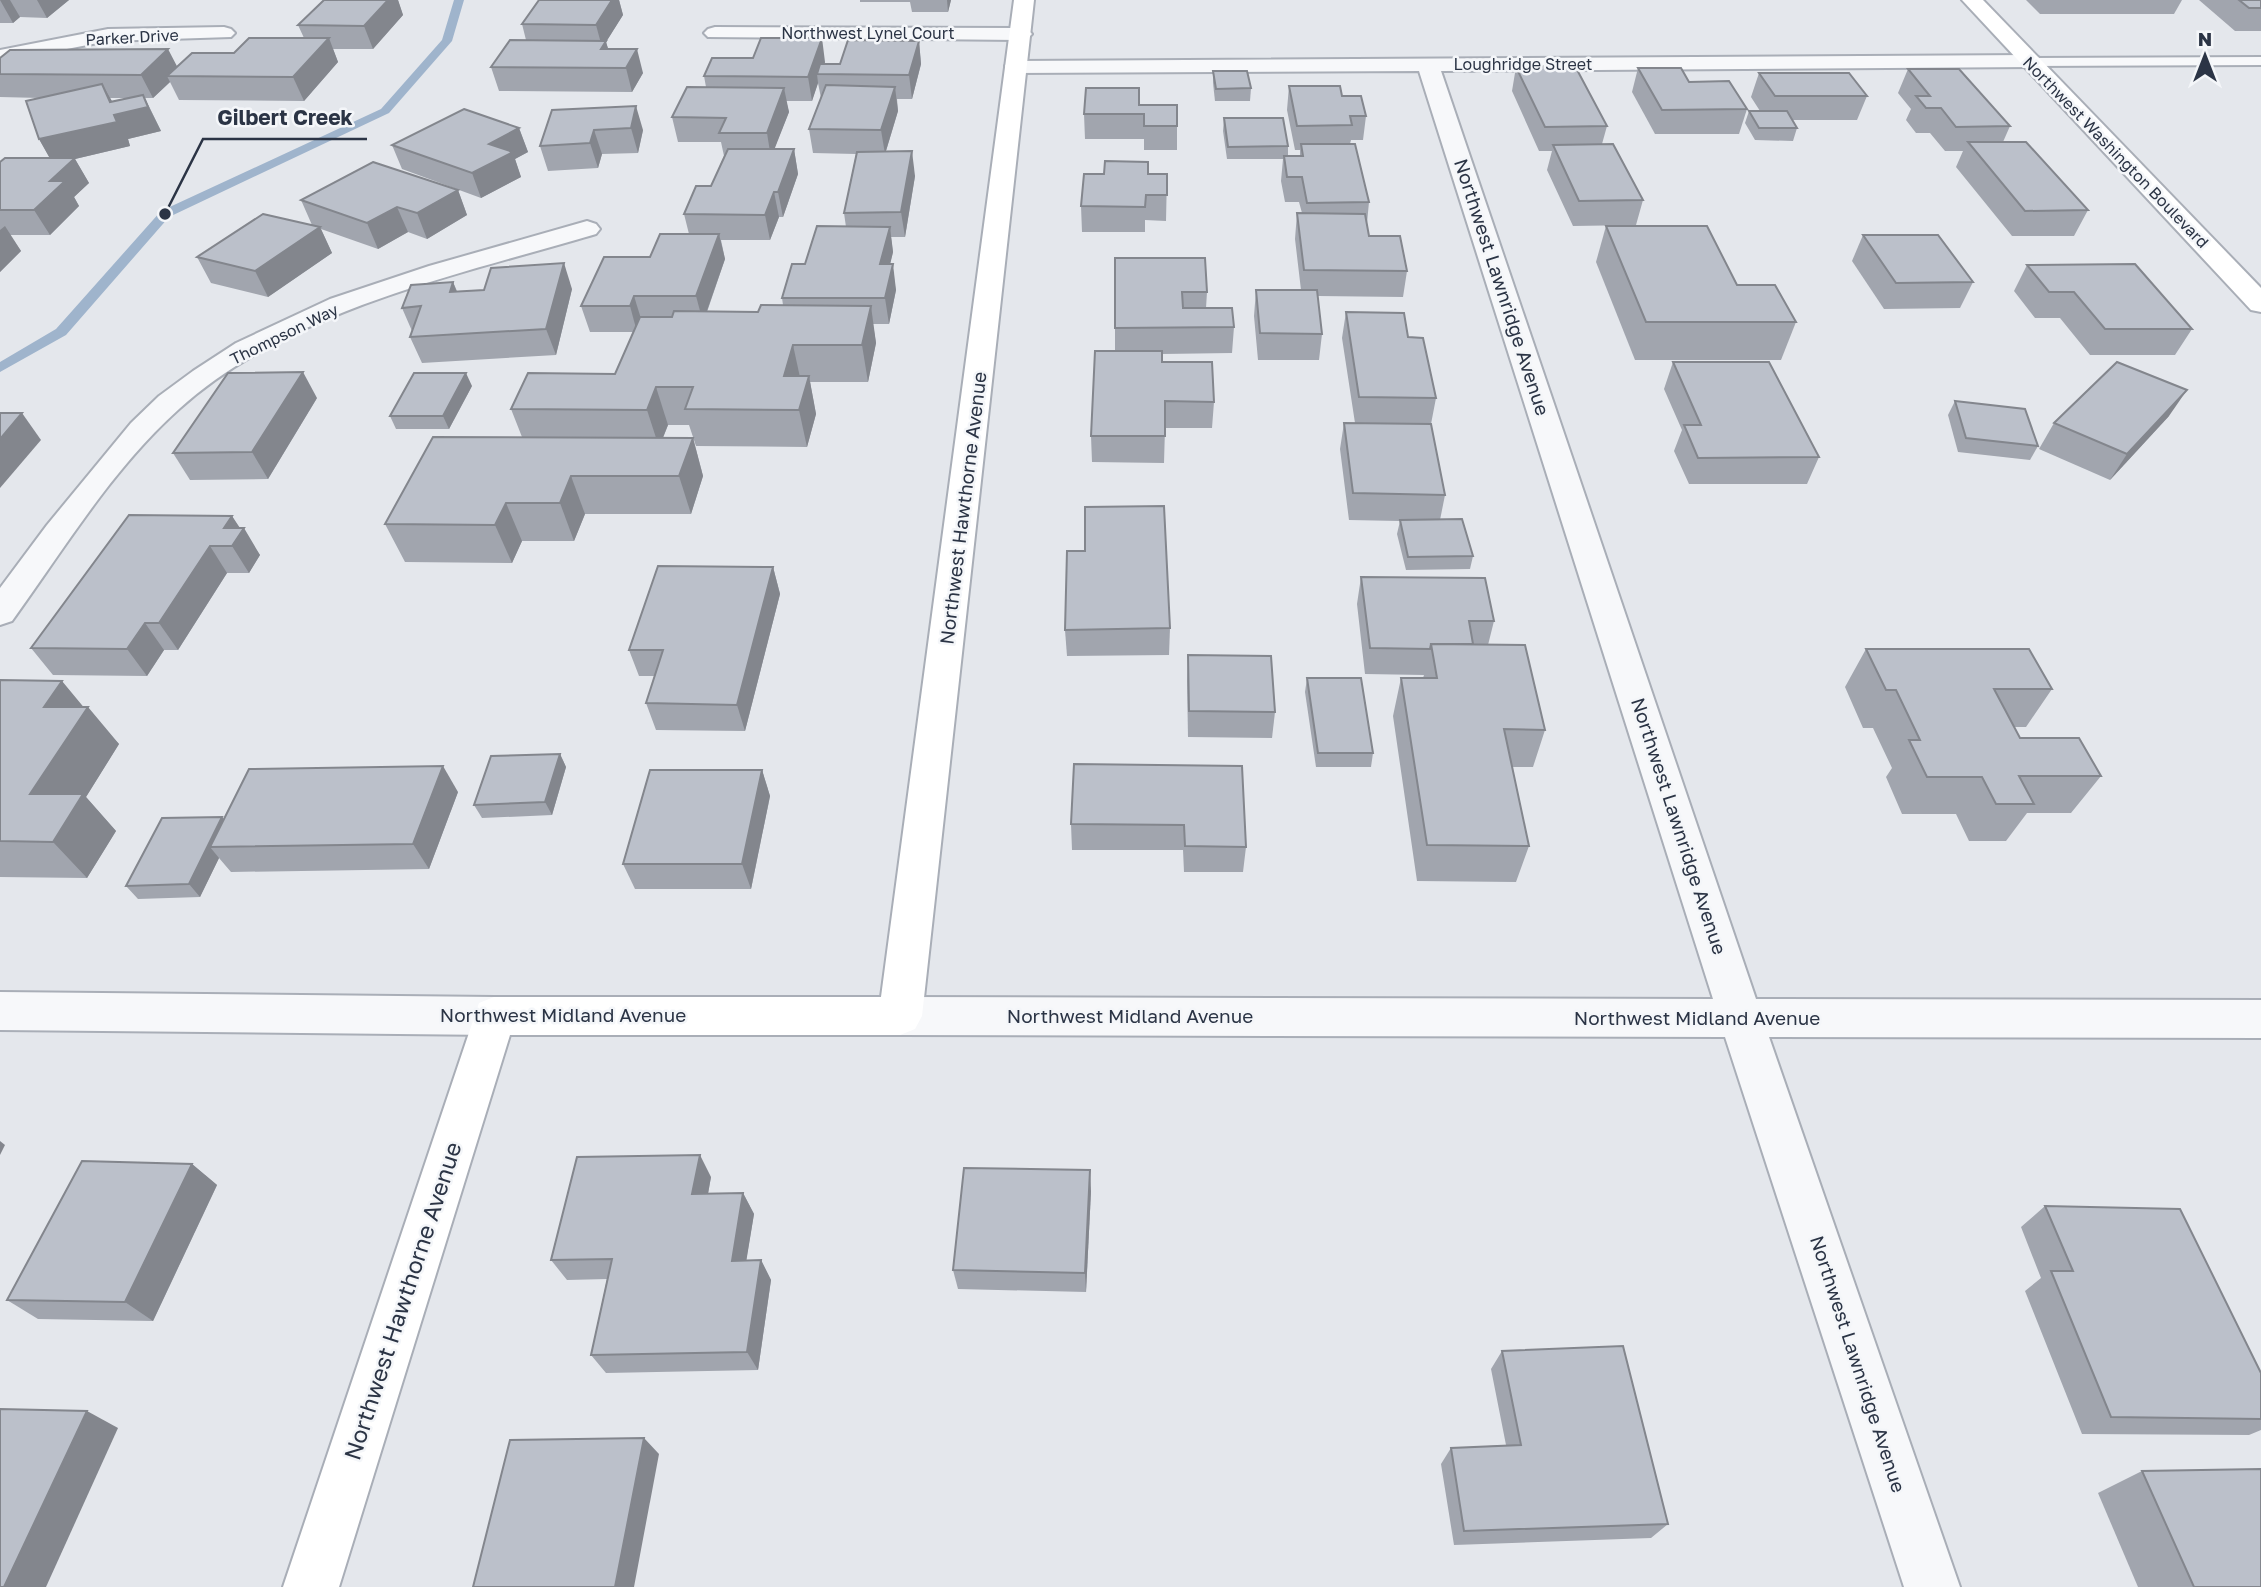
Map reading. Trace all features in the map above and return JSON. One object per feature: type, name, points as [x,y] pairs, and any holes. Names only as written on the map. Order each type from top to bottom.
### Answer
[{"type":"street","name":"Northwest Hawthorne Avenue","points":[[900,1016],[1024,0]]},
{"type":"street","name":"Northwest Washington Boulevard","points":[[1972,0],[2261,304]]},
{"type":"street","name":"Parker Drive","points":[[0,56],[108,35],[224,33]]},
{"type":"street","name":"Northwest Lynel Court","points":[[715,33],[1021,34]]},
{"type":"street","name":"Loughridge Street","points":[[1016,66],[2030,62]]},
{"type":"street","name":"Northwest Lawnridge Avenue","points":[[1428,64],[1741,1018],[1932,1587]]},
{"type":"street","name":"Thompson Way","points":[[0,613],[99,478],[166,404],[240,351],[304,320],[388,288],[587,229]]},
{"type":"street","name":"Northwest Midland Avenue","points":[[0,1011],[494,1016],[2261,1019]]},
{"type":"street","name":"Northwest Hawthorne Avenue","points":[[311,1587],[494,1016]]},
{"type":"lane","points":[[2030,62],[2261,61]]},
{"type":"building","points":[[324,0],[388,0],[364,26],[298,25]]},
{"type":"building","points":[[539,0],[612,0],[596,25],[522,24]]},
{"type":"building","points":[[2239,0],[2261,0],[2261,8],[2249,8]]},
{"type":"building","points":[[249,38],[329,38],[293,77],[167,76],[192,53],[234,53]]},
{"type":"building","points":[[761,38],[822,38],[808,77],[704,76],[712,58],[753,58]]},
{"type":"building","points":[[510,40],[606,41],[601,49],[637,49],[626,68],[491,67]]},
{"type":"building","points":[[848,40],[919,41],[909,75],[817,74],[820,64],[840,64]]},
{"type":"building","points":[[168,49],[141,75],[0,74],[0,58],[10,50]]},
{"type":"building","points":[[1575,66],[1607,126],[1545,127],[1516,67]]},
{"type":"building","points":[[1638,68],[1681,68],[1689,82],[1729,81],[1747,109],[1662,110]]},
{"type":"building","points":[[1908,69],[1959,69],[2010,126],[1956,127],[1941,108],[1926,108],[1916,96],[1930,96]]},
{"type":"building","points":[[1213,71],[1247,71],[1251,88],[1216,89]]},
{"type":"building","points":[[1759,73],[1849,73],[1867,96],[1775,96]]},
{"type":"building","points":[[102,84],[110,102],[143,95],[148,107],[114,115],[117,122],[39,139],[26,101]]},
{"type":"building","points":[[826,85],[895,87],[881,130],[809,129]]},
{"type":"building","points":[[1289,86],[1340,86],[1342,96],[1361,96],[1366,116],[1350,116],[1352,125],[1297,126]]},
{"type":"building","points":[[687,87],[784,88],[767,133],[719,133],[726,118],[672,117]]},
{"type":"building","points":[[1086,88],[1139,88],[1139,105],[1177,105],[1177,126],[1144,126],[1144,114],[1084,114]]},
{"type":"building","points":[[636,106],[631,128],[594,130],[590,143],[540,146],[552,110]]},
{"type":"building","points":[[464,109],[519,128],[489,144],[513,152],[472,173],[392,145]]},
{"type":"building","points":[[1749,111],[1787,111],[1797,128],[1759,128]]},
{"type":"building","points":[[1224,118],[1283,118],[1288,146],[1228,147]]},
{"type":"building","points":[[1968,142],[2026,142],[2088,210],[2025,211]]},
{"type":"building","points":[[1301,144],[1355,144],[1369,202],[1307,203],[1302,177],[1287,177],[1284,156],[1303,156]]},
{"type":"building","points":[[1613,144],[1643,200],[1579,201],[1553,145]]},
{"type":"building","points":[[728,149],[794,149],[778,192],[774,192],[765,215],[684,214],[696,186],[711,186]]},
{"type":"building","points":[[912,151],[901,212],[844,213],[857,152]]},
{"type":"building","points":[[5,158],[75,158],[50,181],[65,181],[34,210],[0,210],[0,162]]},
{"type":"building","points":[[1105,161],[1148,162],[1148,174],[1167,174],[1167,195],[1146,195],[1145,207],[1081,206],[1084,174],[1104,174]]},
{"type":"building","points":[[373,162],[458,190],[417,213],[397,207],[367,223],[301,200]]},
{"type":"building","points":[[1297,213],[1365,214],[1369,236],[1400,236],[1407,271],[1304,270]]},
{"type":"building","points":[[263,214],[320,227],[255,271],[197,257]]},
{"type":"building","points":[[817,226],[890,227],[880,264],[893,264],[885,298],[782,298],[792,264],[805,264]]},
{"type":"building","points":[[1606,226],[1707,226],[1737,285],[1775,285],[1796,322],[1646,322]]},
{"type":"building","points":[[660,234],[719,234],[696,296],[634,296],[630,306],[581,306],[604,257],[650,257]]},
{"type":"building","points":[[1863,235],[1938,235],[1973,282],[1896,283]]},
{"type":"building","points":[[1115,258],[1205,258],[1207,292],[1182,292],[1183,308],[1232,308],[1234,327],[1115,328]]},
{"type":"building","points":[[564,263],[546,329],[410,337],[421,306],[402,308],[411,285],[453,282],[450,292],[484,290],[491,268]]},
{"type":"building","points":[[2135,264],[2192,329],[2105,329],[2074,292],[2049,292],[2027,265]]},
{"type":"building","points":[[1256,290],[1317,290],[1322,334],[1260,333]]},
{"type":"building","points":[[761,305],[871,306],[862,345],[793,345],[784,376],[809,376],[799,410],[685,409],[693,387],[656,387],[647,410],[511,409],[528,373],[615,374],[640,317],[672,317],[674,311],[758,312]]},
{"type":"building","points":[[1346,312],[1404,313],[1408,337],[1423,338],[1436,398],[1359,397]]},
{"type":"building","points":[[1095,351],[1162,351],[1162,362],[1212,362],[1214,402],[1165,401],[1165,436],[1091,436]]},
{"type":"building","points":[[1673,362],[1769,362],[1819,457],[1698,458],[1684,425],[1701,425]]},
{"type":"building","points":[[2117,362],[2187,390],[2127,454],[2054,423]]},
{"type":"building","points":[[303,372],[252,452],[173,453],[228,373]]},
{"type":"building","points":[[414,373],[466,373],[443,416],[390,416]]},
{"type":"building","points":[[1955,401],[2025,409],[2038,446],[1966,438]]},
{"type":"building","points":[[0,413],[22,413],[0,439]]},
{"type":"building","points":[[1344,423],[1431,424],[1445,495],[1353,493]]},
{"type":"building","points":[[433,437],[693,438],[679,476],[571,476],[560,503],[506,503],[495,525],[385,524]]},
{"type":"building","points":[[1164,506],[1170,628],[1065,630],[1067,551],[1085,551],[1085,507]]},
{"type":"building","points":[[129,515],[232,516],[224,528],[244,528],[232,546],[210,546],[159,623],[145,623],[127,649],[31,648]]},
{"type":"building","points":[[1462,519],[1473,556],[1408,557],[1400,520]]},
{"type":"building","points":[[658,566],[773,567],[737,705],[646,703],[663,650],[629,650]]},
{"type":"building","points":[[1361,577],[1485,578],[1494,621],[1469,621],[1473,644],[1431,644],[1430,649],[1370,648]]},
{"type":"building","points":[[1431,644],[1525,645],[1545,730],[1504,729],[1529,846],[1427,845],[1401,678],[1437,678]]},
{"type":"building","points":[[1866,649],[2029,649],[2052,689],[1994,689],[2020,738],[2079,738],[2101,776],[2019,776],[2034,804],[1996,804],[1982,777],[1927,777],[1909,740],[1920,740],[1896,690],[1886,690]]},
{"type":"building","points":[[1188,655],[1271,656],[1275,712],[1189,711]]},
{"type":"building","points":[[1307,678],[1361,678],[1373,753],[1318,753]]},
{"type":"building","points":[[0,680],[62,681],[44,707],[88,707],[30,794],[83,794],[53,842],[0,841]]},
{"type":"building","points":[[560,754],[545,802],[474,805],[491,756]]},
{"type":"building","points":[[1074,764],[1242,766],[1246,847],[1185,846],[1184,825],[1071,824]]},
{"type":"building","points":[[443,766],[413,844],[210,847],[249,769]]},
{"type":"building","points":[[650,770],[762,770],[742,864],[623,864]]},
{"type":"building","points":[[222,817],[189,884],[126,886],[162,818]]},
{"type":"building","points":[[700,1155],[692,1194],[743,1193],[732,1261],[761,1260],[747,1352],[591,1355],[612,1259],[551,1260],[577,1157]]},
{"type":"building","points":[[82,1161],[192,1164],[125,1302],[7,1300]]},
{"type":"building","points":[[964,1168],[1090,1170],[1085,1273],[953,1270]]},
{"type":"building","points":[[2045,1206],[2180,1209],[2261,1373],[2261,1419],[2111,1417],[2051,1271],[2073,1271]]},
{"type":"building","points":[[1623,1346],[1668,1524],[1464,1531],[1451,1448],[1521,1445],[1502,1351]]},
{"type":"building","points":[[0,1409],[87,1411],[4,1587],[0,1587]]},
{"type":"building","points":[[644,1438],[615,1587],[473,1587],[510,1440]]},
{"type":"building","points":[[2261,1469],[2261,1587],[2194,1587],[2142,1471]]},
{"type":"waterway","points":[[0,368],[61,332],[165,214],[385,111],[447,41],[459,0]]},
{"type":"place","name":"Gilbert Creek","points":[[165,214]]}]
